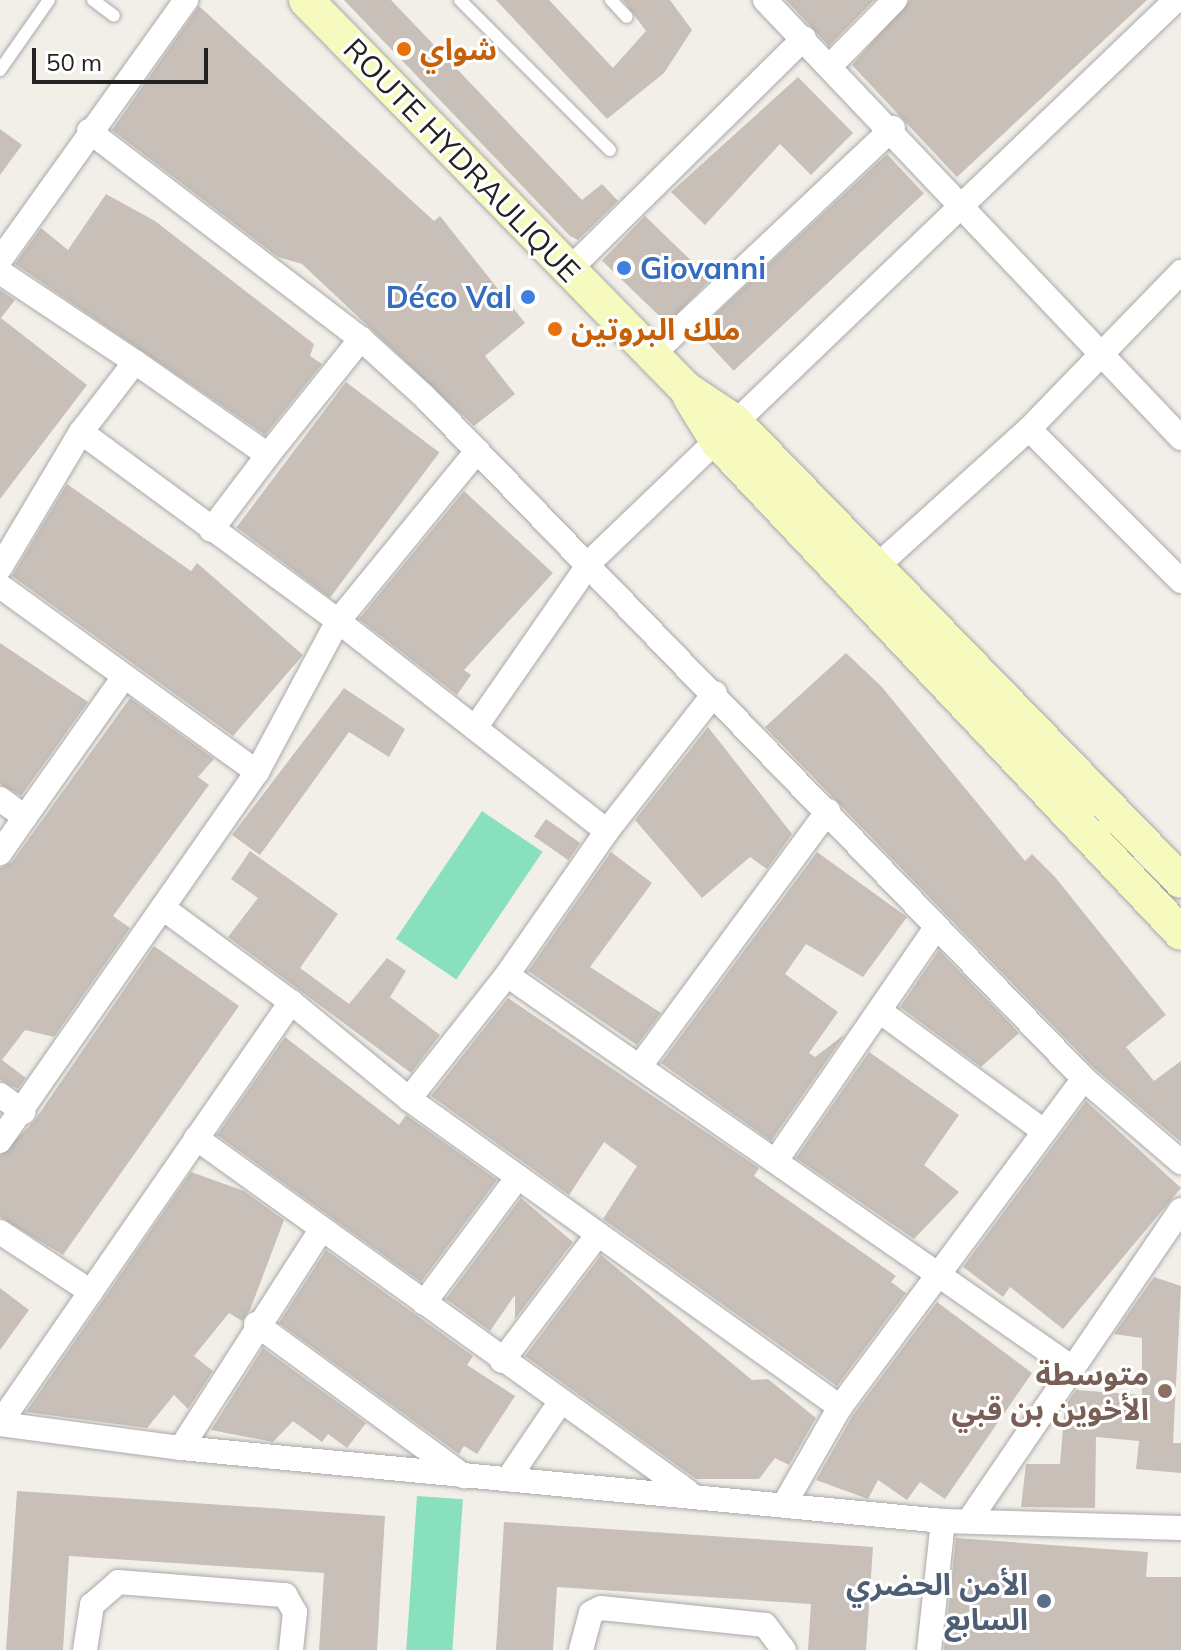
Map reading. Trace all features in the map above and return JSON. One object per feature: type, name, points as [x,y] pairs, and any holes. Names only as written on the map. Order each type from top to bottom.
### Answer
[{"type":"main road","name":"ROUTE HYDRAULIQUE","points":[[306,0],[686,389],[864,577]]},
{"type":"main road","points":[[864,577],[1181,881]]},
{"type":"main road","points":[[864,577],[1181,933]]},
{"type":"street","points":[[0,260],[89,131],[186,0]]},
{"type":"street","points":[[765,0],[832,64],[965,203],[1181,438]]},
{"type":"street","points":[[832,64],[895,0]]},
{"type":"street","points":[[475,728],[591,561],[1176,0]]},
{"type":"street","points":[[569,270],[804,38]]},
{"type":"street","points":[[652,355],[893,128]]},
{"type":"street","points":[[89,131],[361,339],[591,561],[936,928],[1084,1079],[1181,1162]]},
{"type":"street","points":[[0,272],[268,455]]},
{"type":"street","points":[[864,577],[1029,429],[1181,272]]},
{"type":"street","points":[[211,530],[361,339]]},
{"type":"street","points":[[0,568],[81,432],[135,362]]},
{"type":"street","points":[[1029,429],[1181,581]]},
{"type":"street","points":[[81,432],[338,621],[607,831]]},
{"type":"street","points":[[0,1141],[167,911],[257,772],[338,621],[477,451]]},
{"type":"street","points":[[0,586],[123,678],[257,772]]},
{"type":"street","points":[[0,853],[123,678]]},
{"type":"street","points":[[409,1099],[507,975],[607,831],[715,693]]},
{"type":"street","points":[[0,799],[25,817]]},
{"type":"street","points":[[640,1066],[828,811]]},
{"type":"street","points":[[167,911],[291,1002],[409,1099],[840,1407]]},
{"type":"street","points":[[777,1159],[936,928]]},
{"type":"street","points":[[507,975],[942,1271],[1071,1367]]},
{"type":"street","points":[[291,1002],[0,1423],[181,1448],[466,1477],[689,1493],[943,1521],[970,1519],[1181,1528]]},
{"type":"street","points":[[881,1012],[1042,1130]]},
{"type":"street","points":[[785,1503],[840,1407],[1042,1130],[1084,1079]]},
{"type":"street","points":[[0,1095],[23,1112]]},
{"type":"street","points":[[196,1138],[689,1493]]},
{"type":"street","points":[[424,1303],[518,1177]]},
{"type":"street","points":[[970,1519],[1181,1210]]},
{"type":"street","points":[[181,1448],[256,1324],[321,1230]]},
{"type":"street","points":[[0,1232],[91,1292]]},
{"type":"street","points":[[502,1361],[598,1234]]},
{"type":"street","points":[[256,1324],[466,1477]]},
{"type":"street","points":[[508,1479],[561,1401]]},
{"type":"street","points":[[929,1650],[943,1521]]},
{"type":"street","points":[[85,1650],[92,1605],[118,1582],[285,1595],[295,1612],[291,1650]]},
{"type":"street","points":[[581,1650],[591,1613],[601,1608],[765,1625],[784,1650]]},
{"type":"lane","points":[[0,70],[49,0]]},
{"type":"lane","points":[[93,0],[114,16]]},
{"type":"lane","points":[[460,0],[610,150]]},
{"type":"lane","points":[[611,0],[627,17]]},
{"type":"green space","points":[[482,811],[543,852],[456,979],[396,939]]},
{"type":"green space","points":[[417,1496],[463,1499],[452,1650],[406,1650]]},
{"type":"building","points":[[344,0],[391,0],[582,200],[602,184],[618,201],[578,240],[570,236]]},
{"type":"building","points":[[496,0],[549,0],[613,68],[646,31],[623,0],[670,0],[692,30],[664,73],[607,119]]},
{"type":"building","points":[[786,0],[874,0],[829,46]]},
{"type":"building","points":[[910,0],[1147,0],[957,177],[852,65]]},
{"type":"building","points":[[199,6],[434,221],[440,216],[525,323],[485,356],[515,394],[474,426],[302,264],[278,257],[112,130]]},
{"type":"building","points":[[798,77],[853,133],[811,175],[780,144],[705,225],[671,192]]},
{"type":"building","points":[[0,129],[22,145],[0,175]]},
{"type":"building","points":[[887,154],[924,193],[734,371],[697,331]]},
{"type":"building","points":[[106,194],[155,221],[314,344],[310,356],[322,364],[265,435],[15,264],[41,228],[68,250]]},
{"type":"building","points":[[645,216],[710,279],[667,324],[602,261]]},
{"type":"building","points":[[0,290],[15,300],[1,318],[87,385],[0,499]]},
{"type":"building","points":[[346,382],[439,452],[330,598],[236,527]]},
{"type":"building","points":[[67,484],[191,571],[197,563],[303,655],[233,736],[12,576]]},
{"type":"building","points":[[464,491],[553,573],[464,670],[471,675],[457,695],[359,619]]},
{"type":"building","points":[[0,643],[88,702],[21,796],[0,784]]},
{"type":"building","points":[[846,653],[881,686],[1025,861],[1032,854],[1055,877],[1166,1015],[1126,1047],[1154,1081],[1181,1061],[1181,1142],[1094,1068],[765,727]]},
{"type":"building","points":[[344,688],[405,729],[389,757],[349,732],[260,855],[232,835]]},
{"type":"building","points":[[130,698],[214,759],[198,777],[209,785],[113,916],[130,928],[54,1037],[25,1030],[2,1060],[26,1078],[18,1089],[0,1080],[0,868],[12,862]]},
{"type":"building","points":[[708,727],[792,834],[767,869],[750,857],[702,898],[635,820]]},
{"type":"building","points":[[546,819],[580,843],[568,860],[534,836]]},
{"type":"building","points":[[250,851],[338,914],[300,968],[349,1004],[387,958],[406,971],[390,997],[440,1035],[411,1073],[228,937],[258,898],[231,879]]},
{"type":"building","points":[[611,852],[652,883],[590,967],[661,1013],[637,1045],[528,971]]},
{"type":"building","points":[[817,852],[907,917],[863,977],[806,944],[785,974],[838,1012],[809,1053],[815,1057],[845,1034],[771,1141],[661,1063]]},
{"type":"building","points":[[154,946],[239,1006],[63,1255],[0,1217],[0,1156],[35,1120]]},
{"type":"building","points":[[939,950],[1019,1033],[981,1067],[900,1007]]},
{"type":"building","points":[[508,998],[759,1168],[754,1176],[896,1276],[891,1282],[906,1293],[837,1386],[603,1219],[637,1166],[604,1142],[569,1195],[431,1096]]},
{"type":"building","points":[[285,1037],[399,1125],[406,1115],[497,1180],[421,1282],[217,1135]]},
{"type":"building","points":[[869,1052],[959,1115],[924,1165],[959,1192],[914,1239],[796,1158]]},
{"type":"building","points":[[1086,1101],[1181,1188],[1063,1329],[1010,1287],[1003,1297],[963,1267]]},
{"type":"building","points":[[191,1172],[244,1191],[284,1220],[250,1310],[242,1321],[229,1313],[194,1356],[213,1371],[188,1409],[174,1395],[147,1428],[26,1412]]},
{"type":"building","points":[[521,1198],[573,1242],[515,1319],[515,1295],[490,1331],[446,1299]]},
{"type":"building","points":[[326,1250],[473,1356],[467,1365],[515,1396],[477,1454],[464,1446],[459,1454],[279,1323]]},
{"type":"building","points":[[601,1255],[752,1380],[768,1379],[816,1418],[789,1465],[775,1458],[759,1479],[696,1479],[525,1356]]},
{"type":"building","points":[[1154,1277],[1181,1286],[1173,1443],[1181,1443],[1181,1473],[1136,1469],[1139,1441],[1096,1437],[1095,1508],[1021,1507],[1026,1464],[1060,1464],[1065,1406],[1076,1390],[1142,1395],[1142,1338],[1114,1334]]},
{"type":"building","points":[[0,1288],[29,1310],[0,1350]]},
{"type":"building","points":[[937,1302],[1032,1373],[945,1499],[920,1482],[907,1500],[878,1480],[868,1499],[816,1480],[853,1415]]},
{"type":"building","points":[[263,1348],[366,1423],[347,1448],[328,1434],[322,1442],[293,1421],[273,1442],[211,1430]]},
{"type":"building","points":[[17,1491],[385,1516],[377,1650],[319,1650],[324,1573],[69,1556],[63,1650],[6,1650]]},
{"type":"building","points":[[504,1522],[873,1547],[866,1650],[808,1650],[811,1604],[557,1587],[553,1650],[496,1650]]},
{"type":"building","name":"الأمن الحضري السابع","points":[[956,1538],[1148,1552],[1146,1577],[1181,1577],[1181,1650],[944,1650]]},
{"type":"place","name":"شواي","points":[[404,49]]},
{"type":"place","name":"Giovanni","points":[[624,268]]},
{"type":"place","name":"Déco Val","points":[[528,297]]},
{"type":"place","name":"ملك البروتين","points":[[555,329]]},
{"type":"place","name":"متوسطة الأخوين بن قبي","points":[[1165,1391]]},
{"type":"place","name":"الأمن الحضري السابع","points":[[1044,1601]]}]
